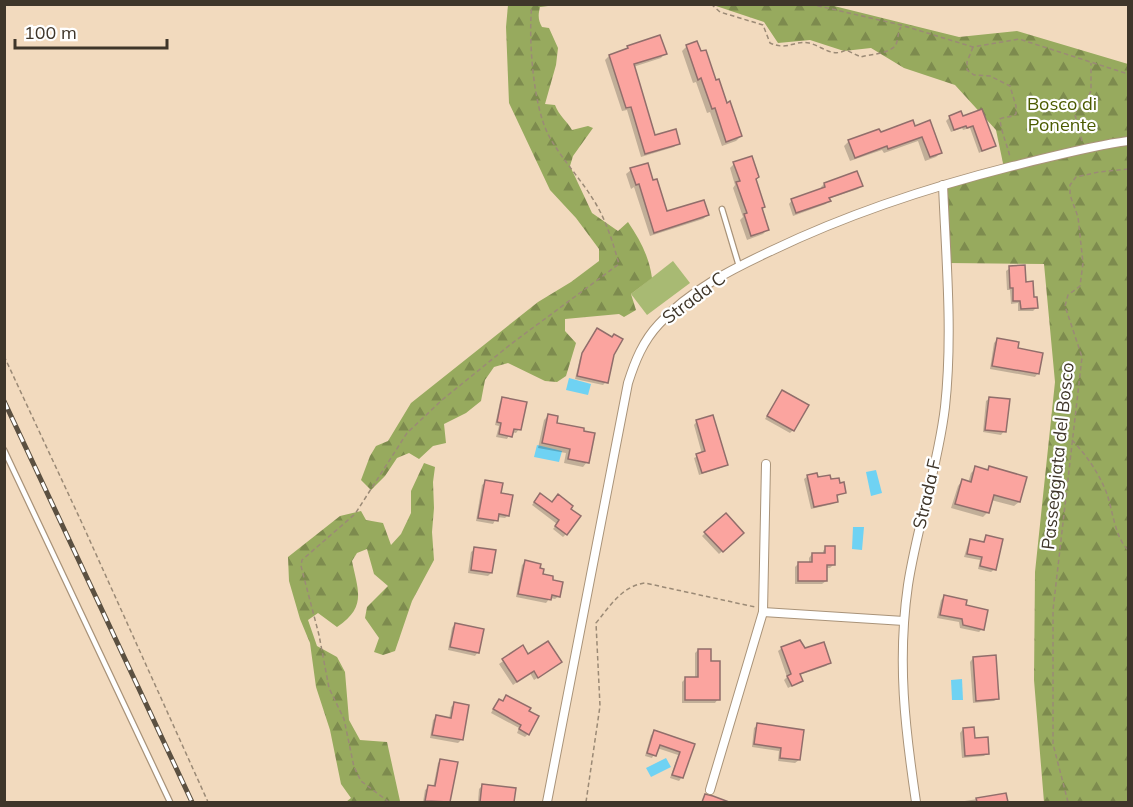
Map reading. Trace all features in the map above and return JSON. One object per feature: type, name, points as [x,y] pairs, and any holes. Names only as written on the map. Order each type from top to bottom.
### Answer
[{"type":"street","name":"Strada C","points":[[547,802],[628,383],[633,367],[649,337],[669,314],[700,290],[739,266],[823,227],[943,184],[1128,141]]},
{"type":"street","name":"Strada F","points":[[916,802],[903,706],[901,664],[911,570],[945,405],[948,296],[943,184]]},
{"type":"street","points":[[710,790],[763,612],[766,464]]},
{"type":"street","points":[[763,612],[904,621]]},
{"type":"lane","points":[[722,209],[739,266]]},
{"type":"lane","points":[[4,450],[170,802]]},
{"type":"path","points":[[389,802],[362,782],[354,767],[344,719],[329,688],[319,635],[301,566],[302,560],[354,514],[407,433],[433,408],[511,344],[619,264],[611,236],[596,203],[548,135],[537,97],[531,40],[532,4]]},
{"type":"path","points":[[711,4],[720,12],[763,25],[770,43],[776,46],[810,43],[826,52],[841,53],[846,50],[861,57],[892,48],[896,44],[897,32],[901,26]]},
{"type":"path","points":[[810,4],[901,26],[973,47],[1019,39],[1128,74]]},
{"type":"path","points":[[973,47],[967,62],[967,70],[974,75],[990,76],[1003,81],[1010,86],[1015,99],[1016,114],[1000,119],[1014,166]]},
{"type":"path","points":[[1084,150],[1075,115],[1078,105],[1087,99],[1090,91],[1091,62]]},
{"type":"path","name":"Passeggiata del Bosco","points":[[1068,802],[1053,744],[1053,610],[1082,357],[1065,306],[1068,295],[1080,286],[1083,263],[1078,217],[1070,195],[1070,185],[1076,177],[1128,169]]},
{"type":"path","points":[[4,356],[77,512],[207,802]]},
{"type":"path","points":[[1071,440],[1088,456],[1106,491],[1121,543],[1128,550]]},
{"type":"path","points":[[586,802],[600,706],[596,623],[621,593],[633,584],[645,583],[753,606],[763,612]]},
{"type":"green space","name":"Bosco di Ponente","points":[[717,4],[830,5],[959,37],[1017,31],[1128,64],[1128,802],[1044,802],[1034,680],[1035,572],[1055,382],[1044,264],[948,263],[943,185],[1004,168],[996,130],[955,85],[904,68],[871,48],[844,51],[810,40],[778,43],[764,22],[716,6]]},
{"type":"green space","points":[[508,5],[556,5],[540,7],[539,13],[542,27],[549,28],[558,48],[556,65],[545,104],[555,105],[572,130],[588,126],[593,128],[573,156],[570,166],[592,213],[618,231],[628,222],[649,262],[652,278],[631,294],[636,310],[624,317],[619,314],[565,319],[565,331],[576,343],[566,376],[557,382],[545,381],[508,363],[494,367],[485,380],[481,401],[466,413],[444,424],[446,443],[433,446],[419,459],[409,453],[397,458],[385,476],[371,490],[361,480],[370,456],[376,446],[388,441],[411,403],[538,302],[571,282],[599,261],[599,249],[576,218],[550,190],[509,103],[506,27]]},
{"type":"green space","points":[[673,261],[690,283],[647,315],[631,294]]},
{"type":"green space","points":[[424,463],[435,467],[432,532],[434,560],[412,601],[395,651],[383,655],[374,652],[379,638],[365,618],[367,607],[388,586],[374,574],[367,549],[357,553],[352,561],[358,598],[357,605],[347,620],[337,627],[318,613],[308,620],[317,646],[337,657],[345,672],[349,720],[360,740],[387,742],[400,801],[346,802],[351,798],[341,784],[330,730],[316,687],[310,643],[289,581],[288,557],[340,516],[361,511],[366,520],[383,523],[391,545],[401,534],[411,513],[411,491]]},
{"type":"water","points":[[569,378],[591,384],[588,395],[566,390]]},
{"type":"water","points":[[537,445],[562,451],[559,462],[534,457]]},
{"type":"water","points":[[876,470],[882,493],[871,496],[866,472]]},
{"type":"water","points":[[853,527],[864,527],[862,550],[852,549]]},
{"type":"water","points":[[962,679],[963,700],[952,700],[951,680]]},
{"type":"water","points":[[666,758],[671,767],[651,777],[646,768]]},
{"type":"building","points":[[660,35],[667,54],[634,64],[655,135],[676,129],[680,144],[645,154],[631,107],[626,108],[609,55],[628,48],[627,46]]},
{"type":"building","points":[[697,41],[701,51],[706,50],[716,80],[719,79],[727,103],[730,101],[742,136],[726,142],[715,108],[712,109],[701,78],[698,80],[686,45]]},
{"type":"building","points":[[982,109],[996,146],[982,151],[973,126],[954,130],[949,116],[961,111],[963,116]]},
{"type":"building","points":[[913,120],[915,126],[930,120],[942,153],[930,157],[922,137],[888,149],[887,146],[855,158],[848,140],[879,129],[881,132]]},
{"type":"building","points":[[752,156],[759,177],[756,179],[765,207],[762,208],[769,230],[751,236],[744,214],[747,213],[736,182],[740,181],[733,162]]},
{"type":"building","points":[[648,163],[653,180],[657,179],[667,211],[704,200],[709,215],[654,233],[639,184],[636,185],[630,168]]},
{"type":"building","points":[[857,171],[863,186],[829,198],[831,201],[796,213],[791,199],[825,187],[824,183]]},
{"type":"building","points":[[1025,265],[1026,282],[1033,281],[1034,297],[1037,297],[1038,308],[1021,309],[1020,301],[1013,301],[1009,266]]},
{"type":"building","points":[[597,328],[612,337],[614,334],[623,339],[614,355],[608,383],[577,376],[582,353]]},
{"type":"building","points":[[997,338],[1019,342],[1018,348],[1043,353],[1039,374],[992,366]]},
{"type":"building","points":[[782,390],[809,405],[794,431],[767,416]]},
{"type":"building","points":[[502,397],[527,402],[521,430],[514,429],[512,437],[499,434],[501,423],[497,422]]},
{"type":"building","points":[[989,397],[1010,399],[1006,432],[985,430]]},
{"type":"building","points":[[548,414],[558,416],[557,423],[584,428],[584,431],[595,433],[589,463],[568,459],[570,449],[542,443]]},
{"type":"building","points":[[713,415],[728,465],[702,473],[696,454],[705,451],[696,420]]},
{"type":"building","points":[[975,466],[988,470],[989,466],[1027,477],[1020,502],[994,495],[989,513],[955,504],[962,479],[971,482]]},
{"type":"building","points":[[817,473],[818,477],[830,475],[831,479],[839,478],[840,483],[844,482],[846,493],[837,495],[838,502],[814,507],[807,475]]},
{"type":"building","points":[[485,480],[503,483],[501,493],[513,495],[509,516],[499,514],[498,521],[478,518]]},
{"type":"building","points":[[540,493],[552,502],[558,494],[573,506],[571,509],[581,516],[567,535],[555,526],[559,520],[534,502]]},
{"type":"building","points":[[726,513],[744,533],[723,552],[704,532]]},
{"type":"building","points":[[986,535],[1003,539],[996,570],[980,566],[982,557],[967,554],[970,539],[984,542]]},
{"type":"building","points":[[825,546],[835,546],[835,565],[827,565],[827,581],[798,581],[798,562],[812,562],[812,553],[825,553]]},
{"type":"building","points":[[474,547],[496,550],[492,573],[471,570]]},
{"type":"building","points":[[525,560],[541,564],[540,568],[544,569],[543,574],[553,576],[553,580],[563,582],[560,597],[552,595],[551,600],[518,594]]},
{"type":"building","points":[[944,595],[967,600],[966,605],[988,610],[984,630],[963,625],[962,619],[940,615]]},
{"type":"building","points":[[455,623],[484,629],[479,653],[450,647]]},
{"type":"building","points":[[800,640],[805,648],[824,642],[831,663],[800,674],[803,681],[792,686],[787,676],[791,674],[781,647]]},
{"type":"building","points":[[548,641],[562,662],[538,678],[534,671],[517,682],[502,659],[523,645],[528,654]]},
{"type":"building","points":[[698,649],[711,649],[711,661],[720,661],[720,700],[685,700],[685,677],[698,677]]},
{"type":"building","points":[[996,655],[999,699],[976,701],[973,657]]},
{"type":"building","points":[[506,695],[531,708],[529,711],[539,716],[529,735],[519,729],[521,725],[493,709],[499,699],[503,701]]},
{"type":"building","points":[[454,702],[469,705],[463,740],[432,735],[436,715],[451,718]]},
{"type":"building","points":[[757,723],[804,730],[800,760],[780,758],[781,748],[754,744]]},
{"type":"building","points":[[974,727],[975,738],[988,737],[989,754],[965,756],[963,728]]},
{"type":"building","points":[[654,730],[695,744],[683,778],[672,775],[680,752],[660,745],[656,756],[647,753]]},
{"type":"building","points":[[440,759],[458,762],[450,802],[425,801],[428,785],[435,786]]},
{"type":"building","points":[[482,784],[516,788],[514,802],[480,802]]},
{"type":"building","points":[[1006,793],[1008,802],[977,802],[976,798]]},
{"type":"building","points":[[705,794],[713,796],[729,802],[702,802]]},
{"type":"railway","points":[[4,401],[192,802]]}]
